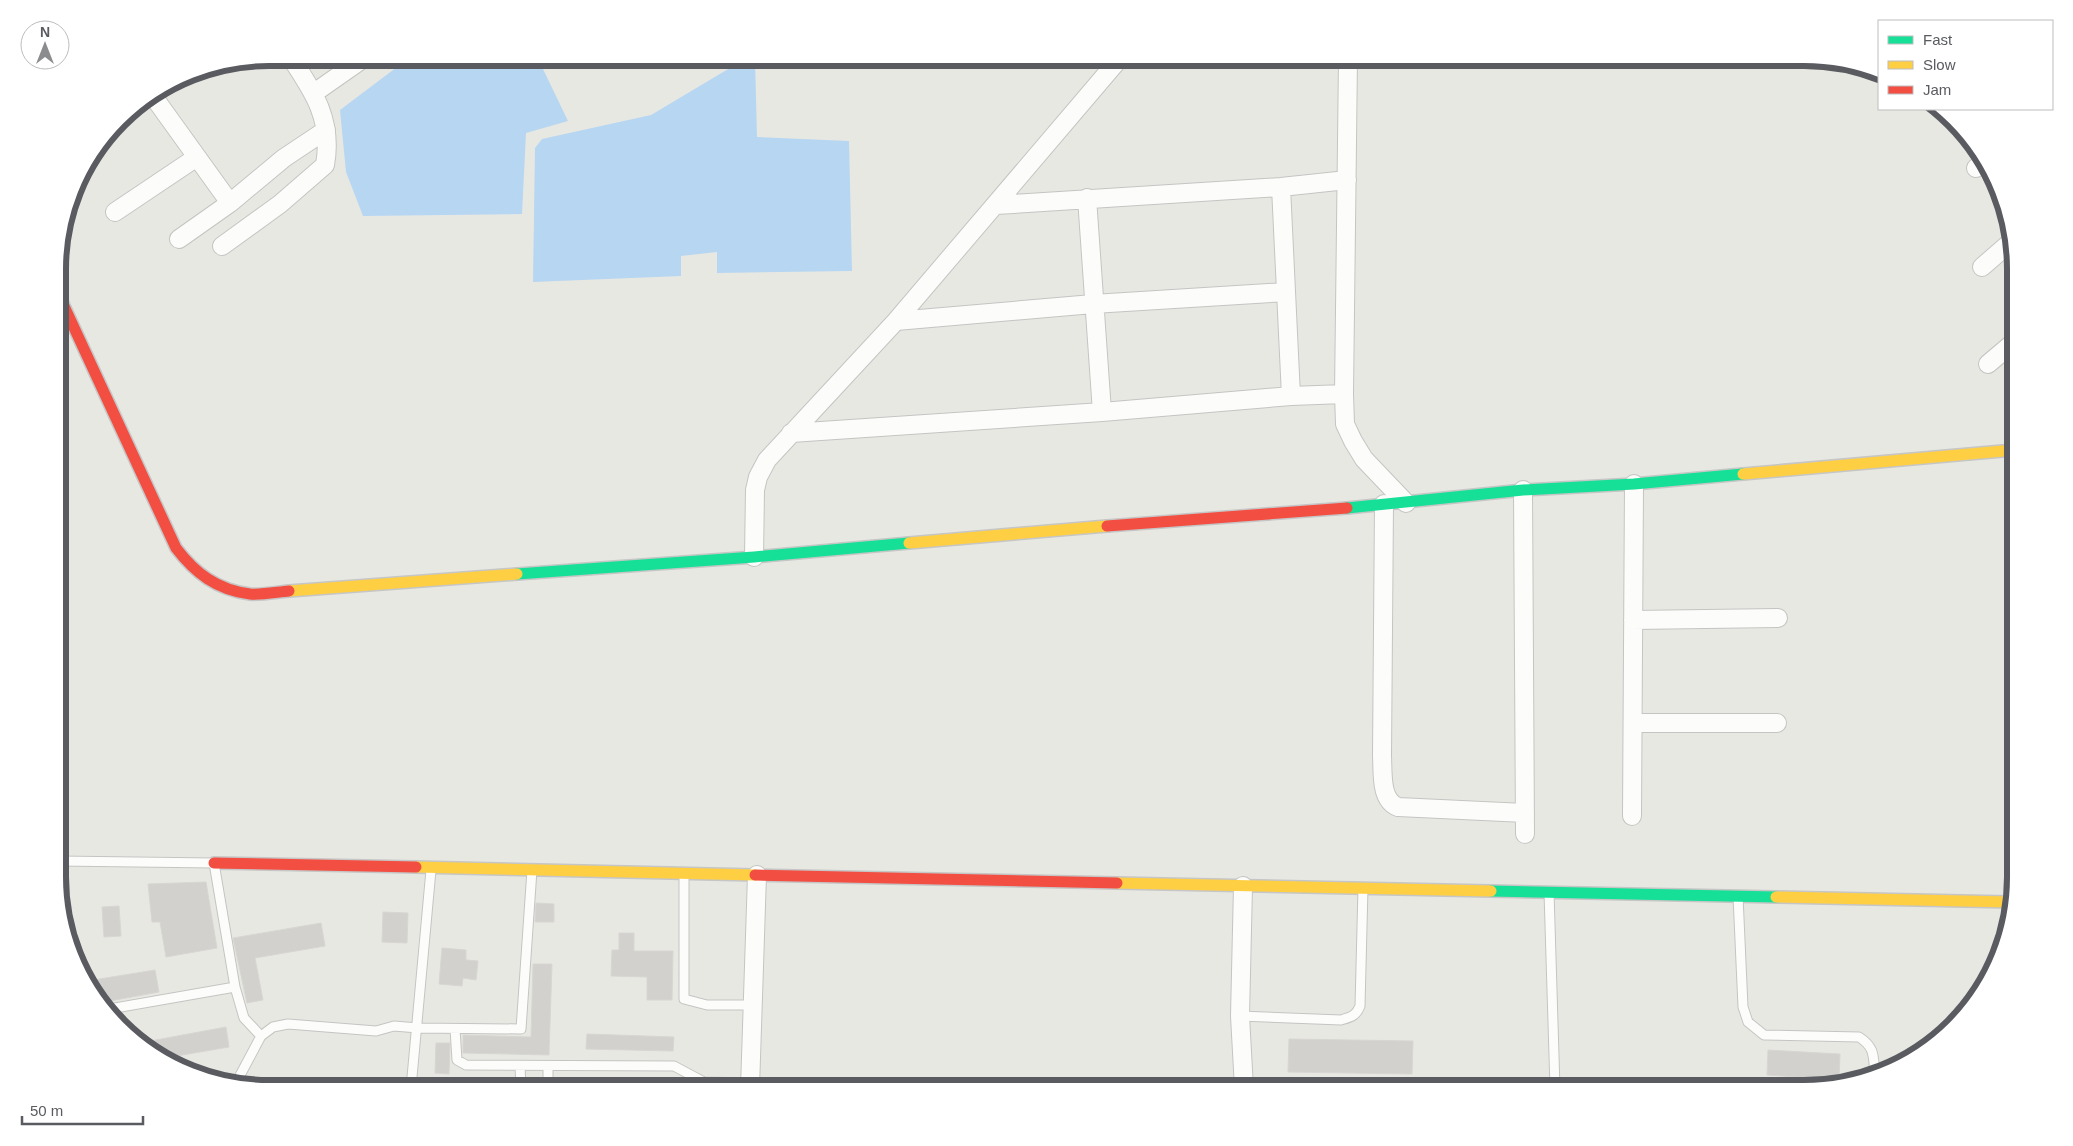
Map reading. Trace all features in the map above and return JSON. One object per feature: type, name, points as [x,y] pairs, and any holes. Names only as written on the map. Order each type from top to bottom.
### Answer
[{"type":"street","points":[[222,246],[280,204],[324,168],[326,162],[325,122],[314,93],[296,66]]},
{"type":"street","points":[[314,93],[353,66]]},
{"type":"street","points":[[754,557],[755,490],[758,477],[767,460],[896,321],[1113,66]]},
{"type":"street","points":[[1348,66],[1345,424],[1364,459],[1406,503]]},
{"type":"street","points":[[156,100],[230,203]]},
{"type":"street","points":[[179,239],[230,203],[284,158],[326,130]]},
{"type":"street","points":[[115,212],[197,157]]},
{"type":"street","points":[[996,205],[1281,187],[1347,180]]},
{"type":"street","points":[[1281,187],[1291,396]]},
{"type":"street","points":[[1087,198],[1102,412]]},
{"type":"street","points":[[1982,267],[2005,247]]},
{"type":"street","points":[[896,321],[1093,304],[1286,292]]},
{"type":"street","points":[[66,311],[100,389],[176,548],[191,568],[208,582],[227,589],[251,594],[754,557],[1052,530],[1406,503],[1523,490],[1634,484],[2007,451]]},
{"type":"street","points":[[1988,364],[2007,348]]},
{"type":"street","points":[[791,433],[1102,412],[1291,396],[1344,394]]},
{"type":"street","points":[[1632,816],[1634,484]]},
{"type":"street","points":[[1523,490],[1526,834]]},
{"type":"street","points":[[1384,504],[1382,756],[1383,783],[1387,797],[1391,804],[1398,807],[1525,813]]},
{"type":"street","points":[[1634,620],[1778,618]]},
{"type":"street","points":[[1633,723],[1777,723]]},
{"type":"street","points":[[214,864],[2005,902]]},
{"type":"street","points":[[750,1080],[757,875]]},
{"type":"street","points":[[1243,886],[1240,1016],[1244,1080]]},
{"type":"lane","points":[[66,861],[214,864],[234,987],[244,1018],[261,1036]]},
{"type":"lane","points":[[412,1080],[431,868]]},
{"type":"lane","points":[[239,1078],[261,1036],[273,1027],[288,1024],[376,1030],[394,1026],[521,1030],[532,870]]},
{"type":"lane","points":[[684,874],[684,999],[707,1006],[752,1005]]},
{"type":"lane","points":[[1240,1016],[1341,1020],[1353,1017],[1360,1006],[1363,888]]},
{"type":"lane","points":[[1549,892],[1555,1080]]},
{"type":"lane","points":[[1738,896],[1743,1007],[1748,1022],[1764,1035],[1859,1037],[1869,1044],[1872,1050],[1873,1067]]},
{"type":"lane","points":[[115,1009],[234,987]]},
{"type":"lane","points":[[455,1029],[457,1060],[466,1065],[674,1066],[700,1080]]},
{"type":"lane","points":[[520,1066],[521,1080]]},
{"type":"lane","points":[[548,1066],[548,1080]]},
{"type":"water","points":[[398,66],[540,66],[568,121],[526,133],[522,214],[363,216],[346,172],[340,110]]},
{"type":"water","points":[[733,66],[755,66],[757,137],[849,141],[852,271],[717,273],[717,252],[681,256],[681,276],[533,282],[535,148],[542,139],[651,115]]},
{"type":"building","points":[[206,882],[217,948],[166,957],[160,922],[152,922],[148,884]]},
{"type":"building","points":[[536,903],[554,904],[554,922],[535,922]]},
{"type":"building","points":[[119,906],[121,936],[104,937],[102,907]]},
{"type":"building","points":[[383,912],[408,913],[407,943],[382,942]]},
{"type":"building","points":[[321,923],[325,946],[255,958],[263,1000],[247,1003],[233,938]]},
{"type":"building","points":[[619,933],[634,933],[634,951],[673,951],[672,1000],[647,1000],[647,977],[611,976],[612,950],[619,950]]},
{"type":"building","points":[[442,948],[466,950],[466,960],[478,961],[476,980],[463,978],[462,986],[439,984]]},
{"type":"building","points":[[533,964],[552,964],[549,1055],[463,1053],[463,1035],[531,1037]]},
{"type":"building","points":[[155,970],[159,992],[109,1001],[94,980]]},
{"type":"building","points":[[226,1027],[229,1047],[174,1056],[150,1041]]},
{"type":"building","points":[[587,1034],[674,1037],[673,1051],[586,1049]]},
{"type":"building","points":[[1289,1039],[1413,1041],[1412,1074],[1288,1072]]},
{"type":"building","points":[[436,1043],[450,1043],[449,1074],[435,1073]]},
{"type":"building","points":[[1768,1050],[1840,1054],[1839,1077],[1821,1079],[1767,1075]]},
{"type":"traffic: fast","points":[[1347,508],[1523,490],[1634,484],[1743,474]]},
{"type":"traffic: fast","points":[[517,574],[754,557],[909,543]]},
{"type":"traffic: fast","points":[[1491,891],[1776,897]]},
{"type":"traffic: slow","points":[[1743,474],[2007,451]]},
{"type":"traffic: slow","points":[[909,543],[1107,526]]},
{"type":"traffic: slow","points":[[289,591],[517,574]]},
{"type":"traffic: slow","points":[[416,867],[755,875]]},
{"type":"traffic: slow","points":[[1117,883],[1491,891]]},
{"type":"traffic: slow","points":[[1776,897],[2005,902]]},
{"type":"traffic: jam","points":[[66,310],[176,548],[183,557],[208,579],[227,589],[250,594],[289,591]]},
{"type":"traffic: jam","points":[[1107,526],[1347,508]]},
{"type":"traffic: jam","points":[[214,863],[416,867]]},
{"type":"traffic: jam","points":[[755,875],[1117,883]]}]
